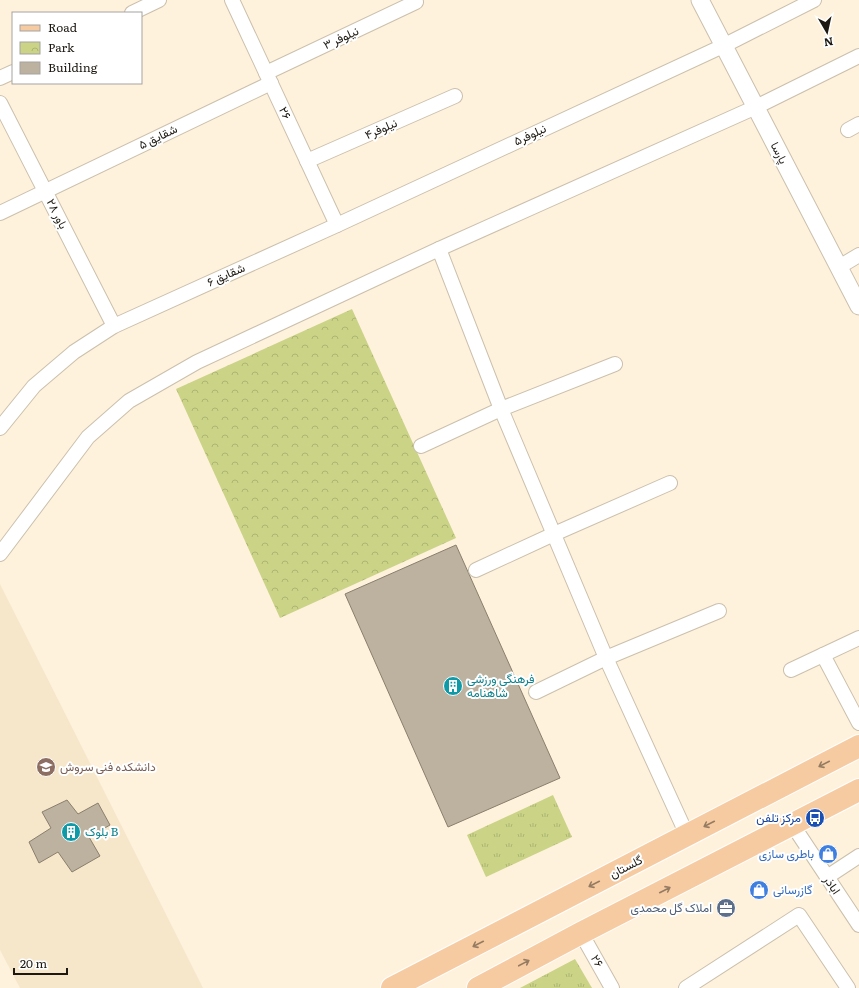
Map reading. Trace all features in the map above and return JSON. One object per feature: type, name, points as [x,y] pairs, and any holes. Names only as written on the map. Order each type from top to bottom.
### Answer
[{"type":"main road","name":"گلستان","points":[[392,988],[859,746]]},
{"type":"main road","points":[[478,988],[581,933],[859,790]]},
{"type":"street","points":[[134,12],[159,0]]},
{"type":"street","name":"۲۶","points":[[232,0],[337,225]]},
{"type":"street","name":"پارسا","points":[[700,0],[859,306]]},
{"type":"street","name":"نیلوفر۵","points":[[337,225],[723,46],[814,0]]},
{"type":"street","name":"نیلوفر ۳","points":[[268,78],[416,2]]},
{"type":"street","points":[[0,554],[88,437],[129,401],[196,362],[439,249],[756,108],[859,56]]},
{"type":"street","points":[[0,78],[12,72]]},
{"type":"street","name":"شقایق ۵","points":[[0,213],[268,78]]},
{"type":"street","name":"نیلوفر۴","points":[[307,161],[456,96]]},
{"type":"street","name":"باور ۲۸","points":[[0,102],[114,326]]},
{"type":"street","name":"شقایق ۶","points":[[0,428],[34,386],[74,352],[114,326],[337,225]]},
{"type":"street","points":[[439,249],[501,409],[606,658],[687,835]]},
{"type":"street","points":[[839,267],[859,256]]},
{"type":"street","points":[[421,446],[501,409],[615,364]]},
{"type":"street","points":[[476,570],[670,483]]},
{"type":"street","points":[[536,692],[606,658],[719,611]]},
{"type":"street","points":[[791,670],[859,638]]},
{"type":"street","points":[[823,655],[859,723]]},
{"type":"street","name":"اباذر","points":[[792,824],[859,925]]},
{"type":"street","points":[[827,877],[859,856]]},
{"type":"street","points":[[686,988],[799,915],[848,988]]},
{"type":"street","name":"۲۶","points":[[581,933],[612,988]]},
{"type":"shaded area","name":"دانشکده فنی سروش","points":[[0,584],[203,988],[20,988],[0,950]]},
{"type":"green space","points":[[352,309],[456,538],[280,618],[176,389]]},
{"type":"green space","points":[[553,795],[572,837],[486,877],[467,835]]},
{"type":"green space","points":[[575,959],[592,988],[520,988]]},
{"type":"building","name":"فرهنگی ورزشی شاهنامه","points":[[456,545],[560,778],[448,827],[345,594]]},
{"type":"building","name":"بلوک B","points":[[67,800],[78,814],[98,803],[110,825],[89,837],[100,856],[72,872],[58,852],[39,863],[29,842],[51,828],[42,812]]},
{"type":"place","name":"فرهنگی ورزشی شاهنامه","points":[[453,686]]},
{"type":"place","name":"دانشکده فنی سروش","points":[[46,767]]},
{"type":"place","name":"مرکز تلفن","points":[[815,818]]},
{"type":"place","name":"بلوک B","points":[[71,832]]},
{"type":"place","name":"باطری سازی","points":[[828,854]]},
{"type":"place","name":"گازرسانی","points":[[759,890]]},
{"type":"place","name":"املاک گل محمدی","points":[[726,908]]}]
